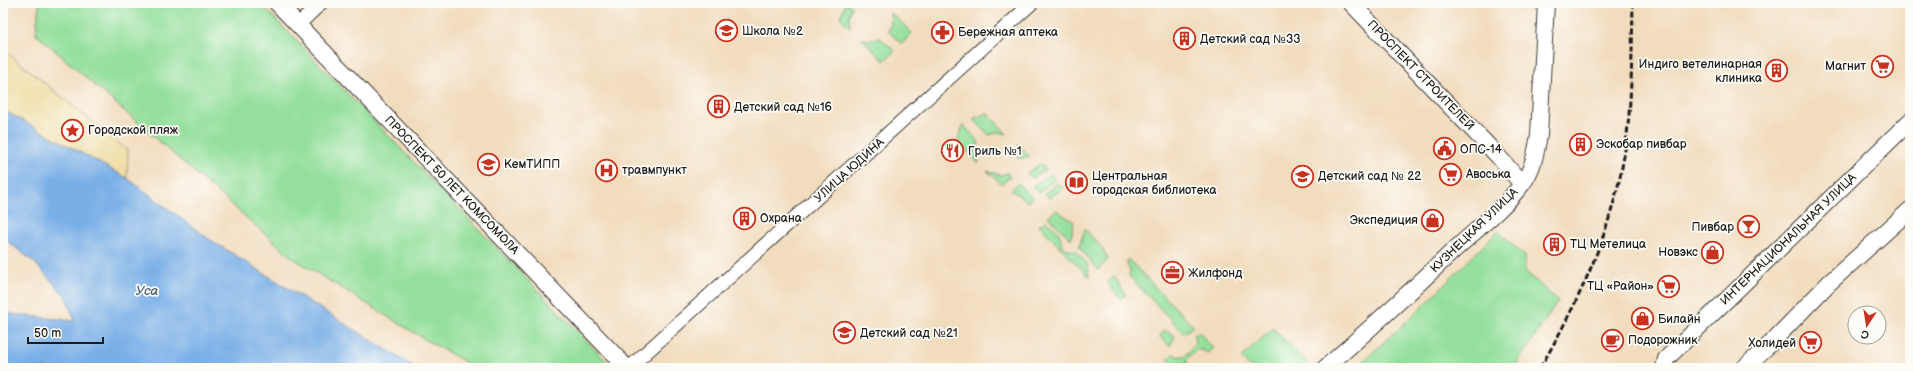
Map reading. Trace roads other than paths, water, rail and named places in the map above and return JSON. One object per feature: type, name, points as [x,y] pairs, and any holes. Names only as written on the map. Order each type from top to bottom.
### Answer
[{"type":"main road","name":"ПРОСПЕКТ 50 ЛЕТ КОМСОМОЛА","points":[[277,3],[628,368]]},
{"type":"main road","name":"ПРОСПЕКТ СТРОИТЕЛЕЙ","points":[[1351,3],[1498,156],[1522,184]]},
{"type":"main road","name":"КУЗНЕЦКАЯ УЛИЦА","points":[[1325,368],[1360,339],[1491,216],[1522,184],[1530,172],[1536,153],[1539,135],[1546,3]]},
{"type":"main road","name":"ИНТЕРНАЦИОНАЛЬНАЯ УЛИЦА","points":[[1665,363],[1910,121]]},
{"type":"main road","points":[[1744,368],[1770,344],[1829,283],[1910,210]]},
{"type":"street","points":[[298,25],[321,3]]},
{"type":"street","name":"УЛИЦА ЮДИНА","points":[[628,368],[936,92],[1032,3]]},
{"type":"water","name":"Уса","points":[[3,110],[127,178],[209,239],[416,368],[3,368],[3,313],[75,321],[65,296],[33,261],[3,238]]},
{"type":"railway","points":[[1540,368],[1555,342],[1582,287],[1605,231],[1614,202],[1621,173],[1628,125],[1633,3]]},
{"type":"place","name":"Школа №2","points":[[727,31]]},
{"type":"place","name":"Бережная аптека","points":[[943,32]]},
{"type":"place","name":"Детский сад №33","points":[[1184,39]]},
{"type":"place","name":"Магнит","points":[[1882,66]]},
{"type":"place","name":"Индиго ветелинарная клиника","points":[[1777,71]]},
{"type":"place","name":"Детский сад №16","points":[[719,107]]},
{"type":"place","name":"Городской пляж","points":[[72,130]]},
{"type":"place","name":"Эскобар пивбар","points":[[1580,144]]},
{"type":"place","name":"ОПС-14","points":[[1444,149]]},
{"type":"place","name":"Гриль №1","points":[[952,151]]},
{"type":"place","name":"КемТИПП","points":[[489,164]]},
{"type":"place","name":"травмпункт","points":[[607,170]]},
{"type":"place","name":"Авоська","points":[[1451,174]]},
{"type":"place","name":"Детский сад № 22","points":[[1302,176]]},
{"type":"place","name":"Центральная городская библиотека","points":[[1076,183]]},
{"type":"place","name":"Охрана","points":[[745,218]]},
{"type":"place","name":"Экспедиция","points":[[1433,220]]},
{"type":"place","name":"Пивбар","points":[[1749,227]]},
{"type":"place","name":"ТЦ Метелица","points":[[1555,244]]},
{"type":"place","name":"Новэкс","points":[[1713,252]]},
{"type":"place","name":"Жилфонд","points":[[1173,273]]},
{"type":"place","name":"ТЦ «Район»","points":[[1669,286]]},
{"type":"place","name":"Билайн","points":[[1642,319]]},
{"type":"place","name":"Детский сад №21","points":[[845,333]]},
{"type":"place","name":"Подорожник","points":[[1613,340]]},
{"type":"place","name":"Холидей","points":[[1811,343]]}]
